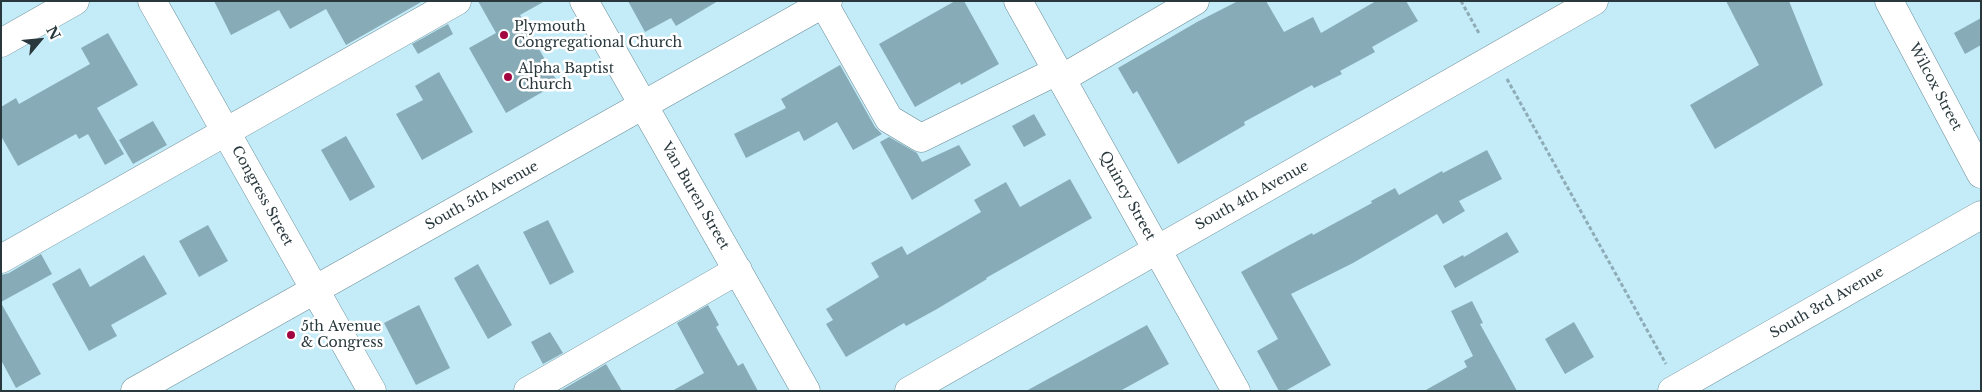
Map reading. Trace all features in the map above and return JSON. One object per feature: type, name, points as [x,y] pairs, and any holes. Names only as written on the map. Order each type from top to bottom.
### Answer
[{"type":"street","points":[[1,43],[75,1]]},
{"type":"street","name":"Congress Street","points":[[152,1],[372,391]]},
{"type":"street","points":[[1,259],[457,1]]},
{"type":"street","name":"Van Buren Street","points":[[584,1],[806,391]]},
{"type":"street","name":"Quincy Street","points":[[1018,1],[1236,391]]},
{"type":"street","points":[[826,2],[889,119],[921,138],[1059,75],[1195,1]]},
{"type":"street","name":"South 4th Avenue","points":[[909,391],[1594,1]]},
{"type":"street","name":"Wilcox Street","points":[[1889,1],[1981,174]]},
{"type":"street","name":"South 5th Avenue","points":[[136,391],[826,2]]},
{"type":"street","name":"South 3rd Avenue","points":[[1672,391],[1981,215]]},
{"type":"street","points":[[528,391],[738,270]]},
{"type":"path","points":[[1461,1],[1480,35]]},
{"type":"path","points":[[1504,74],[1666,364]]},
{"type":"building","points":[[214,1],[423,1],[346,45],[326,9],[290,29],[279,10],[231,35]]},
{"type":"building","points":[[478,1],[545,1],[520,15],[558,83],[506,113],[469,48],[496,33]]},
{"type":"building","points":[[628,1],[718,1],[676,26],[671,18],[645,32]]},
{"type":"building","points":[[955,1],[964,1],[999,64],[961,85],[960,82],[915,107],[879,44]]},
{"type":"building","points":[[1238,1],[1266,1],[1284,32],[1313,17],[1321,33],[1376,1],[1406,1],[1418,21],[1372,47],[1375,52],[1340,71],[1342,74],[1314,88],[1312,85],[1244,122],[1245,125],[1178,164],[1137,91],[1133,94],[1118,68],[1197,22]]},
{"type":"building","points":[[1726,1],[1789,1],[1823,85],[1715,149],[1690,105],[1759,65]]},
{"type":"building","points":[[1981,18],[1981,45],[1965,54],[1954,33]]},
{"type":"building","points":[[448,24],[453,34],[418,54],[412,44]]},
{"type":"building","points":[[108,33],[138,85],[97,108],[124,154],[105,165],[88,134],[79,139],[76,134],[18,166],[1,136],[1,107],[16,98],[19,104],[90,64],[81,48]]},
{"type":"building","points":[[840,65],[875,127],[882,134],[853,150],[837,122],[804,141],[799,131],[746,158],[734,134],[786,108],[781,99]]},
{"type":"building","points":[[439,72],[473,132],[422,160],[396,114],[423,100],[415,86]]},
{"type":"building","points":[[1034,114],[1046,135],[1024,147],[1012,126]]},
{"type":"building","points":[[153,121],[167,145],[133,164],[119,140]]},
{"type":"building","points":[[346,136],[375,187],[350,201],[321,150]]},
{"type":"building","points":[[889,137],[917,153],[922,162],[959,145],[971,165],[912,200],[880,142]]},
{"type":"building","points":[[1487,150],[1502,179],[1459,201],[1465,211],[1443,224],[1437,214],[1353,263],[1291,294],[1331,365],[1285,391],[1279,391],[1257,351],[1278,339],[1241,272],[1372,203],[1371,201],[1395,188],[1399,195],[1442,171],[1443,173]]},
{"type":"building","points":[[1070,179],[1092,218],[986,278],[937,309],[906,326],[904,323],[846,357],[826,324],[833,320],[826,309],[879,277],[871,263],[902,246],[907,255],[981,212],[974,200],[1006,182],[1020,207]]},
{"type":"building","points":[[548,220],[574,272],[550,285],[523,232]]},
{"type":"building","points":[[208,225],[228,261],[199,277],[179,241]]},
{"type":"building","points":[[1507,232],[1519,252],[1455,288],[1443,266],[1463,255],[1464,257]]},
{"type":"building","points":[[41,254],[52,274],[1,302],[1,275],[9,273]]},
{"type":"building","points":[[144,255],[167,294],[111,325],[117,336],[89,351],[52,284],[80,268],[90,287]]},
{"type":"building","points":[[478,264],[512,325],[488,339],[454,278]]},
{"type":"building","points":[[1472,301],[1483,323],[1480,324],[1517,391],[1424,391],[1467,367],[1464,361],[1473,356],[1451,311]]},
{"type":"building","points":[[1,303],[41,374],[16,388],[1,360]]},
{"type":"building","points":[[419,305],[450,368],[416,385],[384,323]]},
{"type":"building","points":[[708,305],[719,325],[716,327],[738,366],[743,363],[758,391],[672,391],[704,373],[677,323]]},
{"type":"building","points":[[1574,322],[1594,357],[1565,374],[1545,339]]},
{"type":"building","points":[[1147,325],[1169,364],[1120,391],[1026,391]]},
{"type":"building","points":[[550,332],[563,353],[543,364],[531,342]]},
{"type":"building","points":[[606,364],[622,391],[560,391]]},
{"type":"place","name":"Plymouth Congregational Church","points":[[504,35]]},
{"type":"place","name":"Alpha Baptist Church","points":[[508,77]]},
{"type":"place","name":"5th Avenue & Congress","points":[[291,335]]}]
